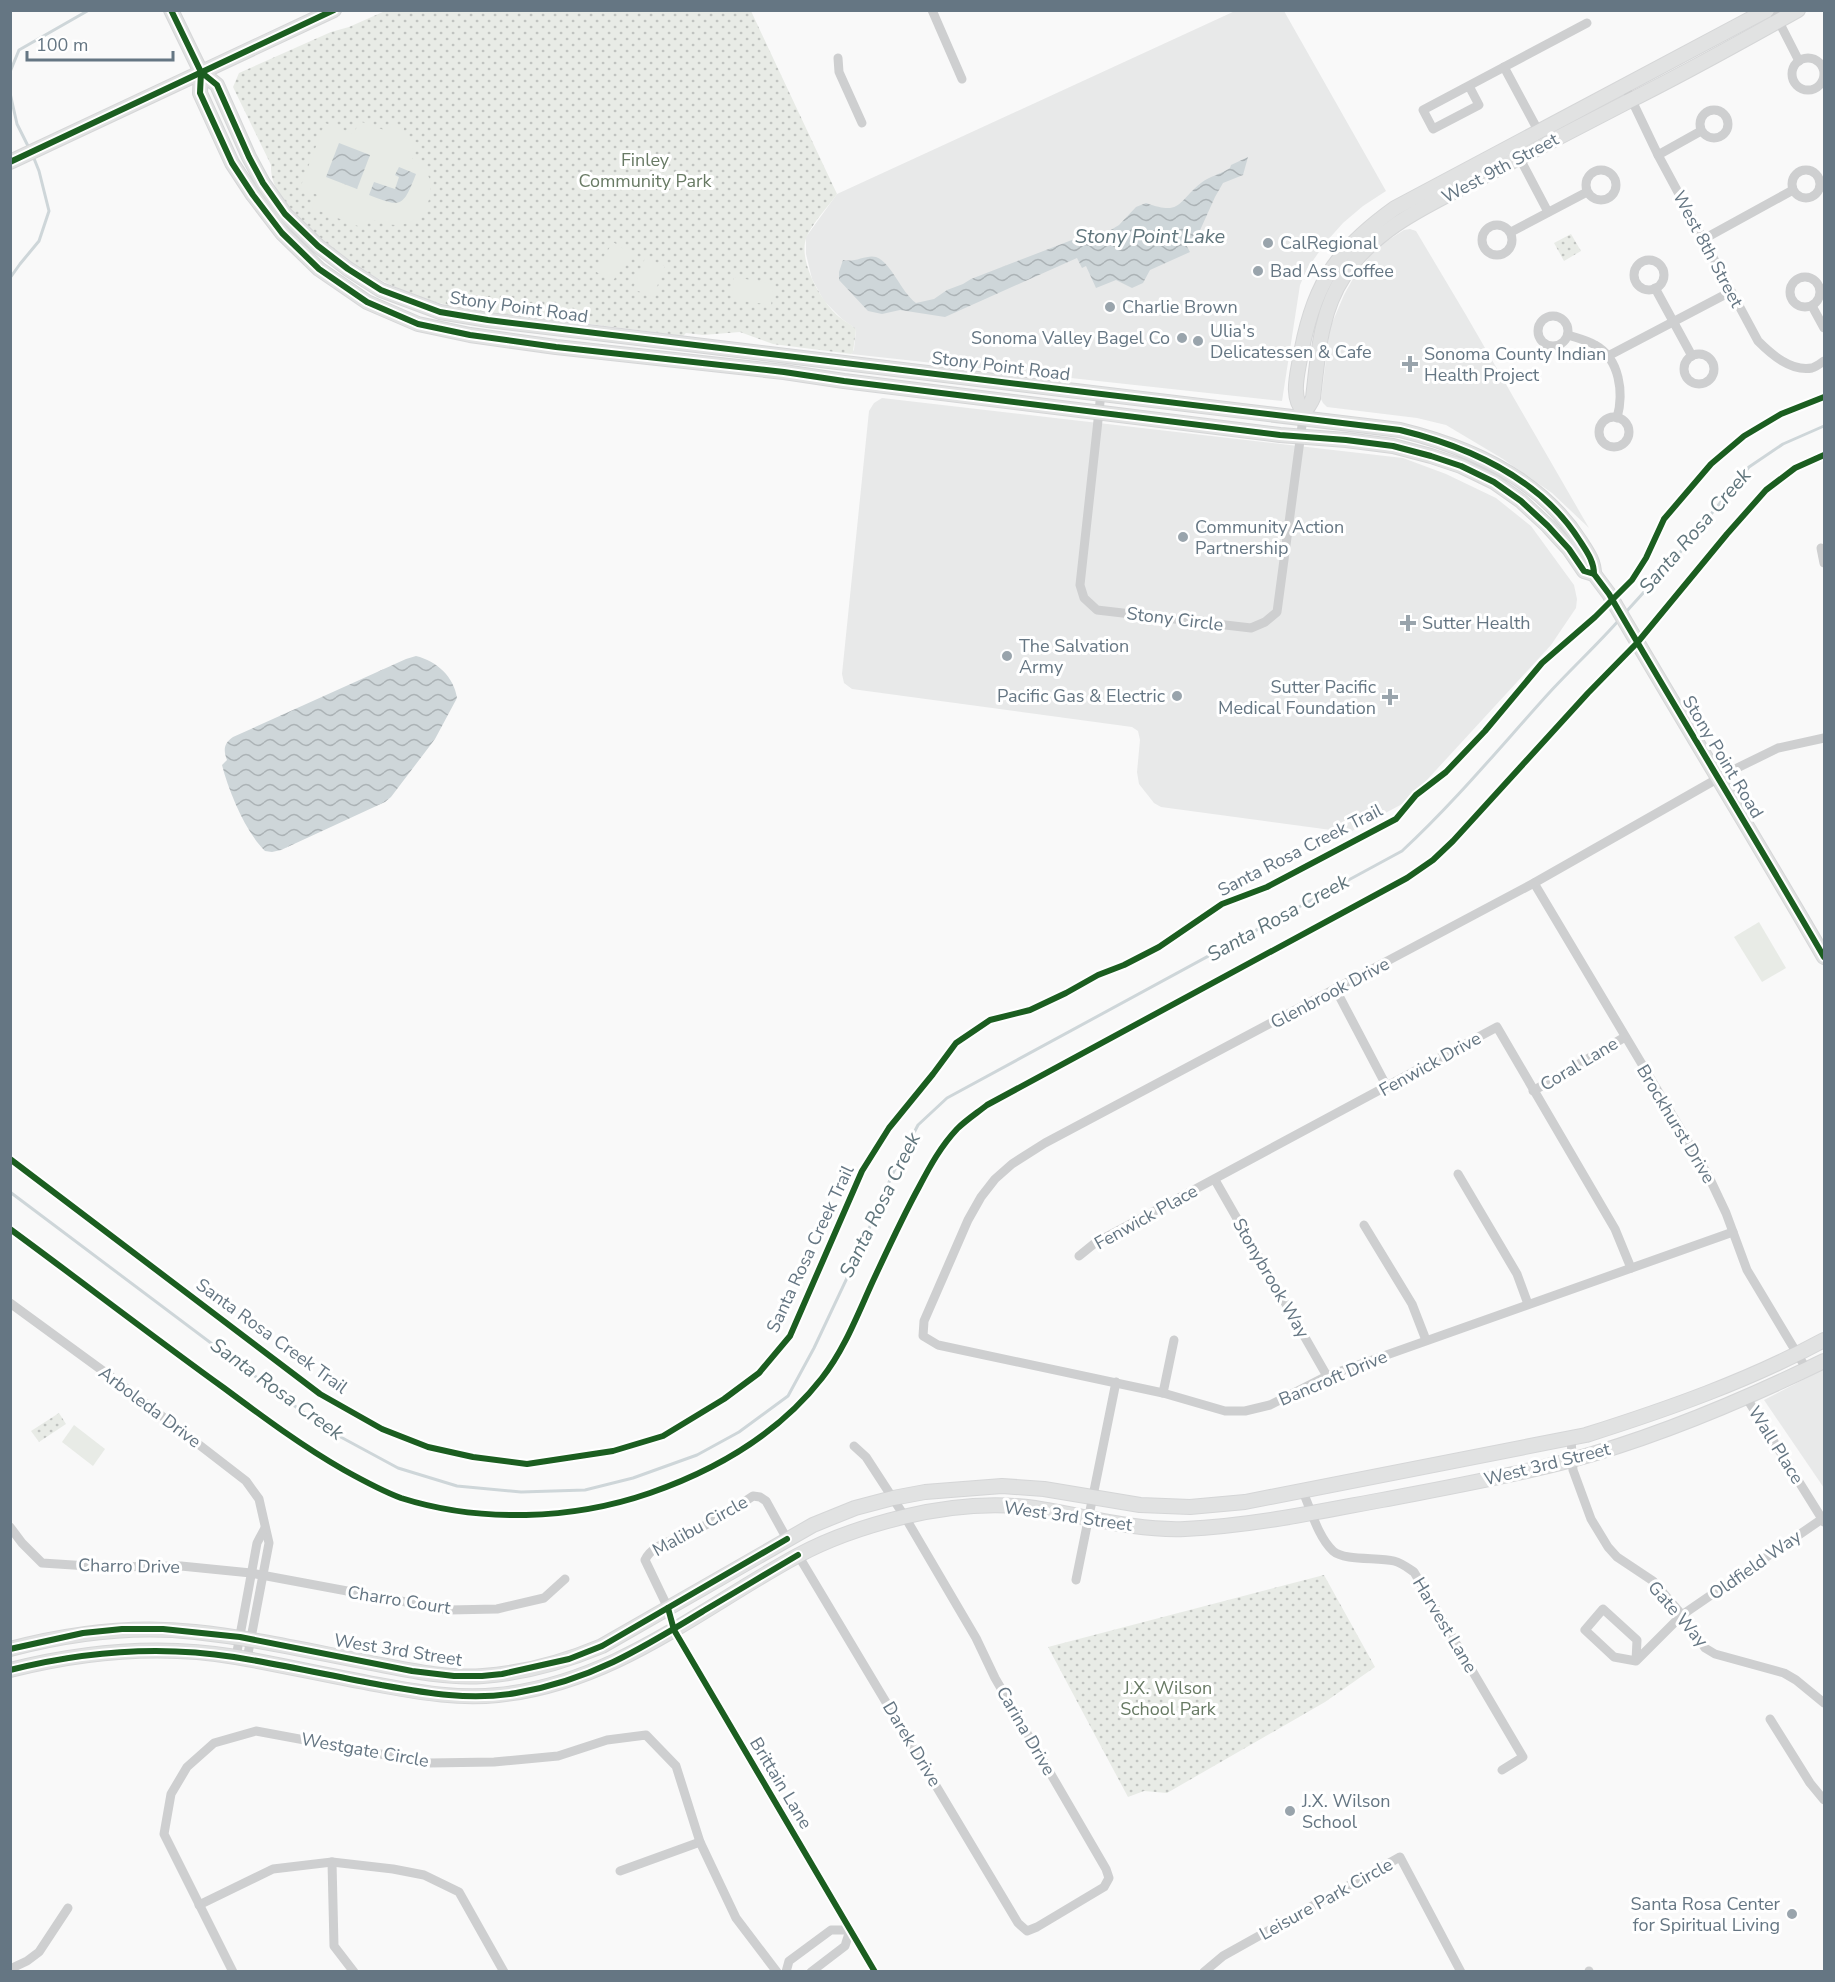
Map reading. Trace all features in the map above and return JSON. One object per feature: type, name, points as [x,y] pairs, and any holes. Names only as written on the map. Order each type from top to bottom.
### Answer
[{"type":"main road","points":[[171,10],[201,72]]},
{"type":"main road","points":[[12,161],[333,10]]},
{"type":"main road","name":"West 9th Street","points":[[1303,415],[1298,406],[1296,394],[1301,352],[1314,299],[1332,267],[1356,239],[1395,208],[1516,152],[1625,86],[1767,10]]},
{"type":"main road","name":"West 9th Street","points":[[1542,138],[1632,100],[1776,16],[1798,10]]},
{"type":"main road","name":"Stony Point Road","points":[[201,72],[200,93],[232,163],[282,233],[319,269],[367,302],[418,324],[470,335],[556,347],[772,370],[844,381],[1301,437],[1393,446],[1461,466],[1494,482],[1521,501],[1562,541],[1584,571],[1594,574],[1609,594],[1824,957]]},
{"type":"main road","name":"Stony Point Road","points":[[201,72],[217,84],[249,157],[263,183],[285,214],[312,241],[348,270],[381,290],[440,312],[862,367],[1303,415],[1400,429],[1439,440],[1492,462],[1534,490],[1558,512],[1594,563],[1594,574]]},
{"type":"main road","points":[[253,195],[264,201],[301,240],[312,241]]},
{"type":"main road","name":"West 3rd Street","points":[[10,1649],[83,1633],[122,1629],[193,1631],[245,1638],[412,1671],[454,1676],[482,1676],[529,1670],[569,1659],[602,1646],[828,1517],[893,1498],[926,1492],[1002,1486],[1044,1489],[1140,1505],[1190,1507],[1245,1502],[1571,1438],[1641,1418],[1700,1397],[1799,1354],[1824,1340]]},
{"type":"main road","name":"West 3rd Street","points":[[10,1670],[58,1658],[116,1651],[184,1651],[242,1658],[422,1693],[471,1697],[516,1693],[599,1670],[674,1630],[798,1555],[846,1533],[905,1517],[963,1507],[1009,1506],[1137,1526],[1180,1529],[1265,1521],[1488,1479],[1572,1460],[1679,1425],[1824,1361]]},
{"type":"street","points":[[932,10],[962,79]]},
{"type":"street","points":[[1776,16],[1799,61]]},
{"type":"street","points":[[1469,86],[1479,105],[1433,129],[1423,110],[1587,23]]},
{"type":"street","points":[[838,58],[839,72],[861,123]]},
{"type":"street","points":[[1504,67],[1542,138]]},
{"type":"street","name":"West 8th Street","points":[[1625,86],[1702,240],[1758,341],[1773,357],[1791,366],[1811,368],[1824,361]]},
{"type":"street","points":[[1658,155],[1701,131]]},
{"type":"street","points":[[1516,152],[1548,212]]},
{"type":"street","points":[[1702,240],[1793,190]]},
{"type":"street","points":[[1511,232],[1587,192]]},
{"type":"street","points":[[1655,288],[1692,356]]},
{"type":"street","points":[[1608,356],[1730,292]]},
{"type":"street","points":[[1812,306],[1824,328]]},
{"type":"street","points":[[1568,335],[1598,346],[1608,356],[1619,379],[1621,401],[1617,418]]},
{"type":"street","name":"Stony Circle","points":[[1101,393],[1080,585],[1084,598],[1097,610],[1251,628],[1266,621],[1277,612],[1303,415]]},
{"type":"street","points":[[1821,548],[1824,563]]},
{"type":"street","name":"Glenbrook Drive","points":[[923,1336],[924,1321],[968,1220],[995,1179],[1012,1164],[1045,1143],[1534,884],[1718,778],[1778,748],[1824,738]]},
{"type":"street","name":"Brockhurst Drive","points":[[1534,884],[1708,1175],[1726,1212],[1755,1285],[1807,1370]]},
{"type":"street","points":[[1336,990],[1387,1087]]},
{"type":"street","name":"Fenwick Drive","points":[[1215,1180],[1497,1027],[1615,1229],[1631,1268]]},
{"type":"street","name":"Coral Lane","points":[[1533,1091],[1625,1037]]},
{"type":"street","points":[[1458,1174],[1517,1274],[1528,1304]]},
{"type":"street","name":"Fenwick Place","points":[[1079,1256],[1095,1243],[1215,1180]]},
{"type":"street","name":"Stonybrook Way","points":[[1215,1180],[1328,1376]]},
{"type":"street","points":[[1364,1225],[1412,1304],[1426,1340]]},
{"type":"street","name":"Bancroft Drive","points":[[923,1336],[938,1345],[1116,1382],[1225,1411],[1245,1411],[1270,1405],[1328,1376],[1426,1340],[1733,1232]]},
{"type":"street","name":"Arboleda Drive","points":[[10,1303],[131,1392],[246,1481],[259,1499],[269,1543],[263,1575],[245,1638]]},
{"type":"street","points":[[1163,1393],[1174,1340]]},
{"type":"street","points":[[1076,1580],[1116,1382]]},
{"type":"street","name":"Wall Place","points":[[1746,1397],[1823,1521]]},
{"type":"street","name":"Gate Way","points":[[1571,1438],[1572,1460],[1591,1519],[1617,1557],[1653,1581],[1705,1647],[1715,1654],[1784,1673],[1824,1703]]},
{"type":"street","name":"Carina Drive","points":[[854,1446],[866,1457],[905,1517],[1106,1869],[1109,1878],[1104,1887],[1037,1928],[1027,1931]]},
{"type":"street","name":"Harvest Lane","points":[[1303,1492],[1322,1535],[1333,1551],[1342,1556],[1394,1561],[1414,1572],[1523,1757],[1502,1770]]},
{"type":"street","name":"Malibu Circle","points":[[668,1608],[645,1560],[648,1553],[655,1548],[693,1532],[753,1496],[766,1501],[787,1539]]},
{"type":"street","name":"Oldfield Way","points":[[1636,1661],[1682,1615],[1823,1521]]},
{"type":"street","name":"Charro Drive","points":[[10,1527],[42,1563],[104,1567],[181,1566],[263,1575]]},
{"type":"street","name":"Arboleda Drive","points":[[242,1658],[257,1543],[265,1528]]},
{"type":"street","name":"Darek Drive","points":[[798,1555],[1018,1923],[1027,1931]]},
{"type":"street","name":"Charro Court","points":[[263,1575],[448,1610],[497,1609],[544,1598],[565,1579]]},
{"type":"street","name":"Brittain Lane","points":[[668,1608],[674,1630],[875,1971]]},
{"type":"street","points":[[1603,1609],[1637,1640],[1636,1661],[1614,1657],[1585,1630],[1603,1609]]},
{"type":"street","points":[[1770,1719],[1810,1783],[1824,1800]]},
{"type":"street","name":"Westgate Circle","points":[[232,1971],[164,1834],[171,1794],[187,1767],[214,1743],[256,1731],[429,1763],[494,1762],[558,1756],[607,1740],[646,1735],[676,1766],[700,1842],[736,1918],[777,1971]]},
{"type":"street","points":[[620,1871],[700,1842]]},
{"type":"street","name":"Leisure Park Circle","points":[[1204,1971],[1223,1956],[1400,1857],[1461,1971]]},
{"type":"street","points":[[199,1905],[273,1869],[332,1862],[424,1875],[459,1892],[504,1971]]},
{"type":"street","points":[[332,1862],[334,1946],[354,1971]]},
{"type":"street","points":[[10,1969],[39,1952],[68,1908]]},
{"type":"street","points":[[786,1971],[789,1962],[831,1930],[850,1930],[844,1946],[812,1971]]},
{"type":"shaded area","points":[[1235,11],[1284,11],[1386,191],[1343,223],[1307,269],[1300,285],[1282,401],[851,354],[854,350],[856,329],[824,301],[812,279],[806,254],[806,237],[837,194]]},
{"type":"shaded area","name":"Sonoma County Indian Health Project","points":[[1404,230],[1416,231],[1589,528],[1552,493],[1503,459],[1446,425],[1417,418],[1327,407],[1323,403],[1321,399],[1330,328],[1344,295],[1355,275],[1382,244]]},
{"type":"shaded area","points":[[882,398],[1403,458],[1446,474],[1496,498],[1531,526],[1574,585],[1576,608],[1551,645],[1404,803],[1352,831],[1161,807],[1154,803],[1139,784],[1137,772],[1140,740],[1138,731],[1132,727],[852,689],[844,683],[842,674],[869,411],[874,403]]},
{"type":"shaded area","points":[[1824,1369],[1824,1488],[1764,1400]]},
{"type":"green space","name":"Finley Community Park","points":[[385,11],[751,11],[837,194],[810,230],[805,245],[805,255],[811,277],[822,297],[836,314],[856,329],[853,352],[851,354],[773,344],[740,332],[703,335],[686,333],[683,336],[462,308],[439,303],[395,287],[374,277],[335,251],[317,236],[280,195],[273,181],[271,165],[233,87],[239,73]]},
{"type":"green space","points":[[359,121],[384,130],[391,124],[404,128],[403,132],[407,133],[405,138],[418,143],[412,158],[426,171],[431,187],[428,203],[412,221],[395,225],[367,218],[363,228],[312,208],[318,195],[300,188],[325,123],[354,134]]},
{"type":"green space","points":[[1571,234],[1581,251],[1564,261],[1554,243]]},
{"type":"green space","points":[[613,242],[632,254],[612,282],[595,271]]},
{"type":"green space","points":[[645,258],[665,266],[653,297],[633,289]]},
{"type":"green space","points":[[734,277],[774,284],[771,305],[731,299]]},
{"type":"green space","points":[[1759,922],[1786,968],[1762,982],[1734,937]]},
{"type":"green space","points":[[59,1413],[66,1424],[39,1442],[31,1431]]},
{"type":"green space","points":[[74,1425],[105,1449],[93,1466],[62,1442]]},
{"type":"green space","name":"J.X. Wilson School Park","points":[[1324,1575],[1375,1667],[1325,1702],[1167,1793],[1144,1791],[1128,1797],[1048,1647]]},
{"type":"water","points":[[339,143],[370,155],[357,189],[326,177]]},
{"type":"water","name":"Stony Point Lake","points":[[1248,157],[1243,175],[1223,183],[1197,237],[1185,243],[1190,252],[1150,270],[1143,283],[1132,288],[1116,280],[1096,288],[1086,266],[1082,268],[1077,258],[945,317],[900,310],[882,314],[868,311],[839,280],[843,260],[876,257],[886,265],[916,303],[934,299],[971,279],[1077,238],[1104,234],[1119,225],[1136,207],[1146,203],[1166,208],[1178,205],[1204,181]]},
{"type":"water","points":[[399,167],[416,174],[404,199],[395,203],[369,195],[374,182],[395,189],[399,177],[395,175]]},
{"type":"water","points":[[416,656],[424,658],[443,671],[452,683],[457,698],[435,739],[391,797],[385,802],[281,850],[265,851],[244,822],[229,787],[222,765],[227,760],[226,744],[233,737]]},
{"type":"waterway","points":[[10,72],[19,50],[89,10]]},
{"type":"waterway","points":[[10,93],[17,124],[29,148]]},
{"type":"waterway","points":[[10,278],[39,241],[49,211],[33,156]]},
{"type":"waterway","name":"Santa Rosa Creek","points":[[1625,613],[1683,549],[1749,467],[1783,444],[1824,426]]},
{"type":"waterway","name":"Santa Rosa Creek","points":[[10,1192],[324,1428],[398,1468],[457,1486],[521,1492],[585,1490],[633,1478],[697,1455],[739,1432],[788,1396],[814,1348],[893,1173],[918,1125],[947,1098],[1402,851],[1459,793],[1549,693],[1619,620]]},
{"type":"cycle path","points":[[171,10],[201,72],[217,85],[263,183],[285,214],[318,246],[381,290],[440,312],[488,320],[1400,430],[1477,456],[1524,483],[1545,499],[1564,519],[1588,553],[1594,574],[1584,571],[1569,549],[1548,526],[1521,501],[1494,482],[1461,466],[1393,446],[1280,435],[784,372],[556,347],[470,335],[418,324],[367,302],[319,269],[282,233],[232,163],[200,93],[201,72]]},
{"type":"cycle path","points":[[10,162],[334,10]]},
{"type":"cycle path","name":"Santa Rosa Creek Trail","points":[[10,1159],[320,1394],[382,1429],[428,1447],[473,1457],[527,1464],[613,1451],[663,1436],[724,1399],[759,1373],[790,1336],[862,1171],[889,1128],[956,1043],[990,1020],[1030,1010],[1098,975],[1124,965],[1159,947],[1222,904],[1267,887],[1396,819],[1416,795],[1446,772],[1485,731],[1542,663],[1595,617],[1632,580],[1646,558],[1664,519],[1711,464],[1744,436],[1781,414],[1824,397]]},
{"type":"cycle path","points":[[10,1229],[283,1431],[344,1470],[401,1498],[462,1512],[526,1515],[589,1509],[620,1502],[675,1484],[745,1448],[786,1416],[822,1378],[844,1344],[927,1171],[946,1142],[960,1126],[987,1105],[1407,878],[1433,860],[1637,643],[1766,490],[1795,468],[1824,455]]},
{"type":"cycle path","points":[[1594,574],[1609,594],[1824,957]]},
{"type":"cycle path","points":[[10,1649],[83,1633],[122,1629],[163,1629],[240,1637],[412,1671],[454,1676],[502,1674],[569,1659],[602,1646],[787,1539]]},
{"type":"cycle path","points":[[10,1670],[94,1654],[177,1651],[271,1663],[431,1693],[465,1696],[516,1693],[568,1680],[615,1661],[659,1638],[798,1555]]},
{"type":"cycle path","points":[[668,1608],[674,1630],[875,1972]]},
{"type":"place","name":"CalRegional","points":[[1268,243]]},
{"type":"place","name":"Bad Ass Coffee","points":[[1258,271]]},
{"type":"place","name":"Charlie Brown","points":[[1110,307]]},
{"type":"place","name":"Sonoma Valley Bagel Co","points":[[1182,338]]},
{"type":"place","name":"Ulia's Delicatessen & Cafe","points":[[1198,341]]},
{"type":"place","name":"Sonoma County Indian Health Project","points":[[1410,364]]},
{"type":"place","name":"Community Action Partnership","points":[[1183,537]]},
{"type":"place","name":"Sutter Health","points":[[1408,623]]},
{"type":"place","name":"The Salvation Army","points":[[1007,656]]},
{"type":"place","name":"Pacific Gas & Electric","points":[[1177,696]]},
{"type":"place","name":"Sutter Pacific Medical Foundation","points":[[1390,697]]},
{"type":"place","name":"J.X. Wilson School","points":[[1290,1811]]},
{"type":"place","name":"Santa Rosa Center for Spiritual Living","points":[[1792,1914]]}]
